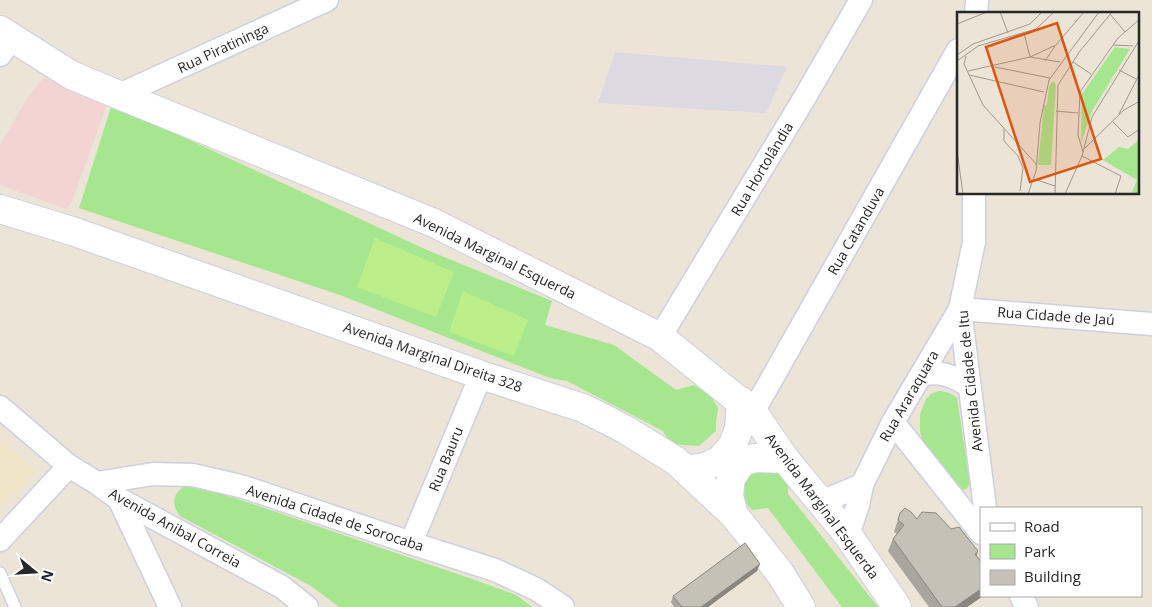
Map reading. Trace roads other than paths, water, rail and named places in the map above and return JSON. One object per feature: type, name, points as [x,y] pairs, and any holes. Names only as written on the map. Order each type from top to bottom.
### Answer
[{"type":"main road","name":"Avenida Marginal Esquerda","points":[[4,41],[71,75],[434,224],[660,337],[747,407],[785,459],[848,536],[897,607]]},
{"type":"main road","name":"Avenida Marginal Direita 328","points":[[0,209],[72,231],[583,408],[626,430],[676,461],[685,469],[734,515],[780,573],[801,607]]},
{"type":"main road","points":[[685,469],[702,468],[720,460],[732,446],[747,407]]},
{"type":"main road","points":[[734,515],[730,496],[731,478],[742,462],[755,458],[785,459]]},
{"type":"street","name":"Rua Piratininga","points":[[119,95],[327,0]]},
{"type":"street","name":"Rua Hortolândia","points":[[660,337],[805,97],[861,0]]},
{"type":"street","name":"Rua Catanduva","points":[[747,407],[957,52]]},
{"type":"street","name":"Avenida Cidade de Itu","points":[[974,195],[974,242],[960,309],[985,507]]},
{"type":"street","name":"Rua Cidade de Jaú","points":[[960,309],[1152,324]]},
{"type":"street","name":"Rua Araraquara","points":[[848,536],[862,485],[893,422],[960,309]]},
{"type":"street","points":[[921,374],[931,372],[943,374],[954,377],[969,386]]},
{"type":"street","name":"Rua Bauru","points":[[411,543],[481,374]]},
{"type":"street","name":"Avenida Anibal Correia","points":[[0,407],[69,466],[119,499],[282,587],[307,607]]},
{"type":"street","points":[[893,422],[980,531]]},
{"type":"street","points":[[0,540],[69,466]]},
{"type":"street","name":"Avenida Cidade de Sorocaba","points":[[97,483],[153,474],[193,475],[244,487],[495,570],[536,589],[563,607]]},
{"type":"street","points":[[821,502],[862,485]]},
{"type":"street","points":[[119,499],[170,607]]},
{"type":"lane","points":[[0,573],[15,607]]}]
